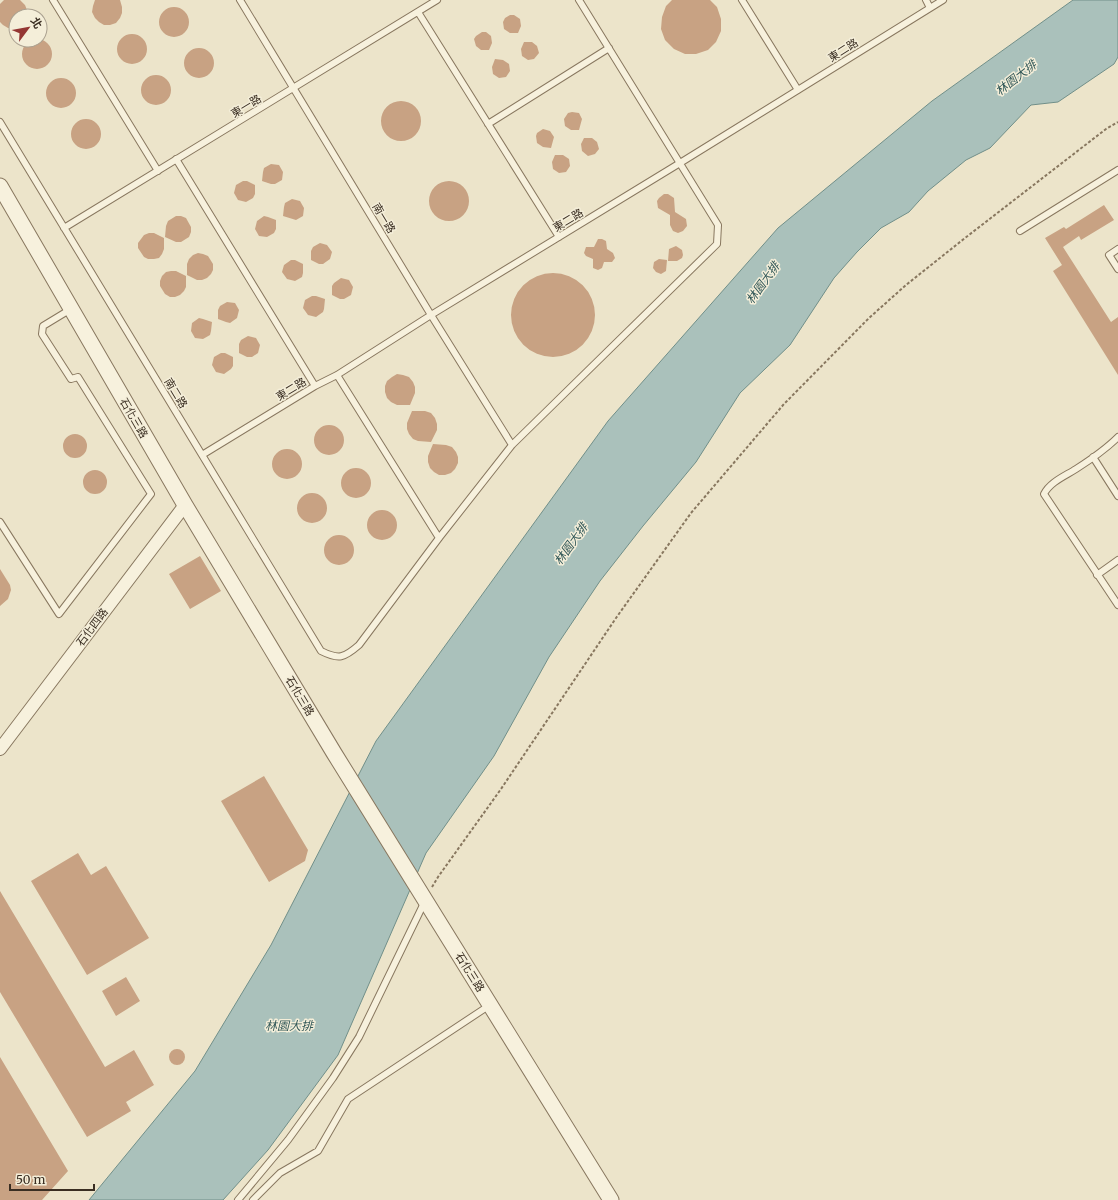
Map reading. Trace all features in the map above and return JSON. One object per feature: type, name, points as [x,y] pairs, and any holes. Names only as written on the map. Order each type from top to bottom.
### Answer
[{"type":"street","name":"石化三路","points":[[0,186],[185,505],[334,753],[611,1200]]},
{"type":"street","name":"石化四路","points":[[0,749],[185,505]]},
{"type":"lane","points":[[53,0],[158,171]]},
{"type":"lane","name":"南一路","points":[[240,0],[431,315],[512,445]]},
{"type":"lane","name":"東一路","points":[[64,228],[437,0]]},
{"type":"lane","points":[[337,374],[439,538],[512,445],[717,244],[718,225],[579,0]]},
{"type":"lane","points":[[742,0],[798,90]]},
{"type":"lane","points":[[926,0],[930,8]]},
{"type":"lane","name":"東二路","points":[[202,455],[337,374],[943,0]]},
{"type":"lane","points":[[418,12],[559,237]]},
{"type":"lane","points":[[488,124],[609,48]]},
{"type":"lane","name":"南二路","points":[[0,122],[321,652],[332,657],[347,655],[359,645],[439,538]]},
{"type":"lane","points":[[176,160],[315,386]]},
{"type":"lane","points":[[1020,231],[1118,171]]},
{"type":"lane","points":[[1118,250],[1110,255],[1118,269]]},
{"type":"lane","points":[[0,522],[59,614],[151,494],[78,377],[71,379],[42,334],[43,326],[71,309]]},
{"type":"lane","points":[[1118,436],[1113,442],[1093,457],[1053,483],[1046,489],[1044,494],[1118,605]]},
{"type":"lane","points":[[1093,457],[1118,496]]},
{"type":"lane","points":[[1097,575],[1118,560]]},
{"type":"lane","points":[[238,1200],[288,1140],[333,1078],[359,1037],[428,904]]},
{"type":"lane","points":[[253,1200],[280,1173],[318,1151],[348,1099],[490,1004]]},
{"type":"path","points":[[428,904],[438,877],[501,790],[616,618],[691,512],[784,404],[869,318],[906,285],[1106,129],[1118,122]]},
{"type":"water","name":"林園大排","points":[[1073,0],[1118,0],[1118,57],[1114,64],[1058,102],[1031,105],[990,148],[966,160],[928,191],[909,212],[881,228],[834,278],[790,345],[740,393],[696,462],[600,581],[549,657],[494,756],[426,853],[338,1055],[268,1150],[223,1200],[89,1200],[195,1071],[271,945],[376,741],[608,421],[778,228],[932,101]]},
{"type":"building","points":[[4,0],[20,0],[26,8],[8,8],[8,28],[0,22],[0,4]]},
{"type":"building","points":[[95,0],[120,0],[122,13],[116,23],[104,25],[95,18],[92,12]]},
{"type":"building","points":[[672,0],[710,0],[717,7],[721,19],[721,31],[716,42],[708,50],[696,54],[685,54],[674,49],[665,40],[661,29],[662,17],[666,6]]},
{"type":"building","points":[[174,7],[185,11],[189,22],[185,33],[174,37],[163,33],[159,22],[163,11]]},
{"type":"building","points":[[510,15],[514,15],[520,19],[521,26],[518,33],[510,33],[504,29],[503,22],[505,18]]},
{"type":"building","points":[[482,32],[486,32],[491,36],[492,43],[489,50],[481,50],[476,46],[474,39]]},
{"type":"building","points":[[132,34],[143,38],[147,49],[143,60],[132,64],[121,60],[117,49],[121,38]]},
{"type":"building","points":[[524,42],[532,42],[537,46],[539,53],[534,59],[528,60],[522,56],[521,49]]},
{"type":"building","points":[[48,43],[51,48],[51,60],[48,65],[43,68],[31,68],[26,65],[23,60],[23,48],[48,48]]},
{"type":"building","points":[[199,48],[210,52],[214,63],[210,74],[199,78],[188,74],[184,63],[188,52]]},
{"type":"building","points":[[495,59],[503,60],[509,64],[510,71],[506,77],[499,78],[493,74],[492,67]]},
{"type":"building","points":[[156,75],[167,79],[171,90],[167,101],[156,105],[145,101],[141,90],[145,79]]},
{"type":"building","points":[[61,78],[72,82],[76,93],[72,104],[61,108],[50,104],[46,93],[50,82]]},
{"type":"building","points":[[401,101],[409,103],[415,107],[419,113],[421,121],[419,129],[415,135],[409,139],[401,141],[393,139],[387,135],[383,129],[381,121],[383,113],[387,107],[393,103]]},
{"type":"building","points":[[568,113],[579,113],[582,119],[579,130],[571,130],[565,126],[564,119]]},
{"type":"building","points":[[86,119],[97,123],[101,134],[97,145],[86,149],[75,145],[71,134],[75,123]]},
{"type":"building","points":[[543,129],[550,131],[554,137],[551,148],[543,147],[537,143],[537,133]]},
{"type":"building","points":[[584,138],[592,138],[597,142],[599,149],[595,154],[588,156],[582,151],[581,144]]},
{"type":"building","points":[[555,155],[563,155],[569,159],[570,166],[566,172],[559,173],[553,169],[552,162]]},
{"type":"building","points":[[271,164],[279,165],[283,172],[282,180],[275,184],[262,181],[264,168]]},
{"type":"building","points":[[243,181],[247,181],[255,185],[255,194],[253,198],[246,202],[238,200],[234,193],[236,185]]},
{"type":"building","points":[[449,181],[457,183],[463,187],[467,193],[469,201],[467,209],[463,215],[457,219],[449,221],[441,219],[435,215],[431,209],[429,201],[431,193],[435,187],[441,183]]},
{"type":"building","points":[[664,194],[668,194],[674,198],[675,212],[686,219],[687,226],[683,231],[678,233],[673,231],[670,225],[670,215],[658,208],[657,201]]},
{"type":"building","points":[[292,199],[300,201],[304,208],[303,216],[296,220],[283,216],[285,203]]},
{"type":"building","points":[[1104,205],[1114,220],[1081,240],[1079,236],[1063,247],[1111,322],[1118,317],[1118,375],[1053,271],[1062,265],[1045,238],[1064,227],[1066,229]]},
{"type":"building","points":[[176,216],[186,218],[191,227],[189,237],[181,242],[176,242],[165,237],[168,221]]},
{"type":"building","points":[[264,216],[276,220],[276,229],[274,233],[267,237],[259,236],[255,229],[257,221]]},
{"type":"building","points":[[154,233],[164,238],[164,249],[159,258],[148,259],[144,257],[138,248],[138,243],[144,235]]},
{"type":"building","points":[[598,239],[606,241],[607,249],[613,253],[615,258],[612,262],[604,262],[602,268],[598,270],[593,268],[593,259],[586,256],[584,253],[586,247],[594,247]]},
{"type":"building","points":[[320,243],[327,245],[332,252],[330,259],[323,264],[319,264],[311,260],[311,251],[313,247]]},
{"type":"building","points":[[676,246],[682,250],[682,258],[677,261],[668,261],[669,249]]},
{"type":"building","points":[[198,253],[208,256],[213,264],[211,274],[202,280],[197,280],[187,275],[187,264],[189,259]]},
{"type":"building","points":[[659,259],[667,260],[666,271],[661,274],[656,272],[653,268],[654,262]]},
{"type":"building","points":[[291,260],[295,260],[303,264],[302,277],[295,281],[287,279],[282,272],[284,265]]},
{"type":"building","points":[[176,271],[186,276],[186,287],[184,291],[175,297],[170,297],[165,294],[160,286],[162,276],[166,272]]},
{"type":"building","points":[[545,273],[561,273],[577,280],[588,291],[595,307],[595,323],[592,331],[583,345],[577,350],[561,357],[545,357],[529,350],[518,339],[511,323],[511,307],[518,291],[529,280]]},
{"type":"building","points":[[341,278],[349,280],[353,287],[351,295],[344,299],[340,299],[332,295],[332,286]]},
{"type":"building","points":[[312,296],[325,299],[323,312],[316,317],[308,315],[303,308],[305,300]]},
{"type":"building","points":[[227,302],[235,303],[239,310],[237,318],[230,323],[218,319],[218,310],[220,306]]},
{"type":"building","points":[[199,318],[212,322],[210,335],[203,339],[195,338],[191,331],[192,323]]},
{"type":"building","points":[[248,336],[256,338],[260,345],[258,353],[252,357],[247,357],[239,353],[239,344],[241,340]]},
{"type":"building","points":[[221,353],[225,353],[233,357],[233,366],[224,374],[216,372],[212,365],[214,357]]},
{"type":"building","points":[[397,374],[409,377],[413,382],[415,393],[410,405],[397,405],[387,398],[385,386],[387,381]]},
{"type":"building","points":[[412,411],[425,411],[431,413],[435,418],[437,430],[431,442],[418,441],[413,439],[409,434],[407,423]]},
{"type":"building","points":[[329,425],[340,429],[344,440],[340,451],[329,455],[318,451],[314,440],[318,429]]},
{"type":"building","points":[[75,434],[84,437],[87,446],[84,455],[75,458],[66,455],[63,446],[66,437]]},
{"type":"building","points":[[433,444],[452,447],[456,452],[458,463],[451,473],[439,475],[430,468],[428,456]]},
{"type":"building","points":[[287,449],[298,453],[302,464],[298,475],[287,479],[276,475],[272,464],[276,453]]},
{"type":"building","points":[[356,468],[367,472],[371,483],[367,494],[356,498],[345,494],[341,483],[345,472]]},
{"type":"building","points":[[95,470],[104,473],[107,482],[104,491],[95,494],[86,491],[83,482],[86,473]]},
{"type":"building","points":[[312,493],[323,497],[327,508],[323,519],[312,523],[301,519],[297,508],[301,497]]},
{"type":"building","points":[[382,510],[393,514],[397,525],[393,536],[382,540],[371,536],[367,525],[371,514]]},
{"type":"building","points":[[339,535],[350,539],[354,550],[350,561],[339,565],[328,561],[324,550],[328,539]]},
{"type":"building","points":[[200,556],[221,591],[190,609],[169,574]]},
{"type":"building","points":[[0,569],[10,585],[11,590],[8,599],[0,606]]},
{"type":"building","points":[[264,776],[308,850],[305,861],[269,882],[221,801]]},
{"type":"building","points":[[78,853],[91,875],[106,866],[149,938],[87,975],[31,881]]},
{"type":"building","points":[[0,891],[105,1067],[134,1050],[154,1085],[126,1102],[131,1111],[87,1137],[0,992]]},
{"type":"building","points":[[126,977],[140,1001],[116,1016],[102,991]]},
{"type":"building","points":[[177,1049],[184,1054],[185,1057],[180,1064],[177,1065],[170,1060],[169,1057],[174,1050]]},
{"type":"building","points":[[0,1057],[68,1171],[42,1200],[0,1200]]}]
